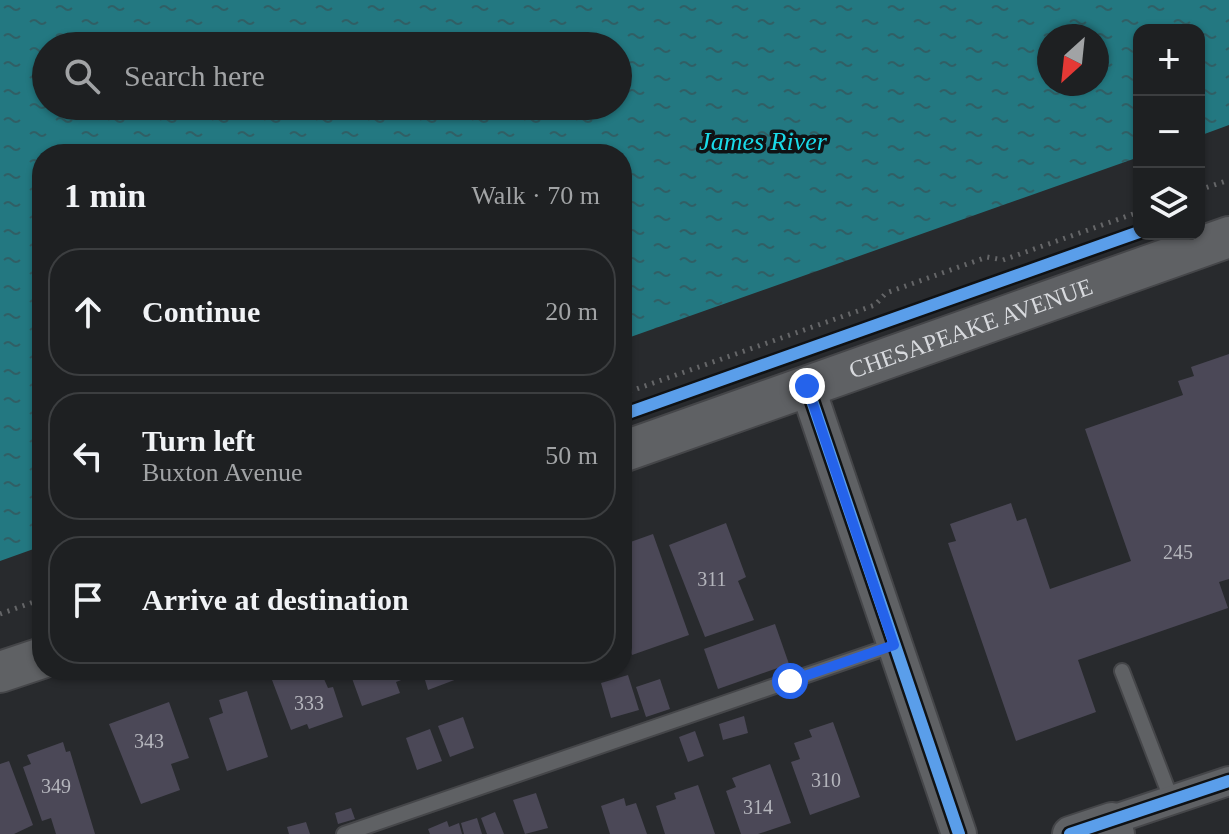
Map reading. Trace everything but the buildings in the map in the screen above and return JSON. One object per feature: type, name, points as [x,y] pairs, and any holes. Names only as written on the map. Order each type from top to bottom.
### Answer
[{"type":"main road","name":"CHESAPEAKE AVENUE","points":[[632,448],[1229,237]]},
{"type":"main road","points":[[0,672],[32,661]]},
{"type":"street","points":[[807,386],[959,834]]},
{"type":"street","points":[[1070,834],[1115,827],[1172,801],[1229,781]]},
{"type":"lane","points":[[344,834],[894,645]]},
{"type":"lane","points":[[1122,671],[1172,801]]},
{"type":"path","points":[[1205,188],[1229,180]]},
{"type":"path","points":[[632,390],[875,305],[886,293],[987,257],[1003,260],[1133,214]]},
{"type":"path","points":[[0,614],[32,603]]},
{"type":"water","name":"James River","points":[[0,0],[1229,0],[1229,125],[1205,134],[1205,24],[1133,24],[1133,159],[632,336],[632,144],[32,144],[32,550],[0,561]]},
{"type":"cycle path","points":[[632,411],[1133,234]]},
{"type":"cycle path","points":[[807,386],[959,834]]},
{"type":"cycle path","points":[[1070,834],[1229,781]]},
{"type":"route","points":[[790,681],[894,645],[807,386]]}]
